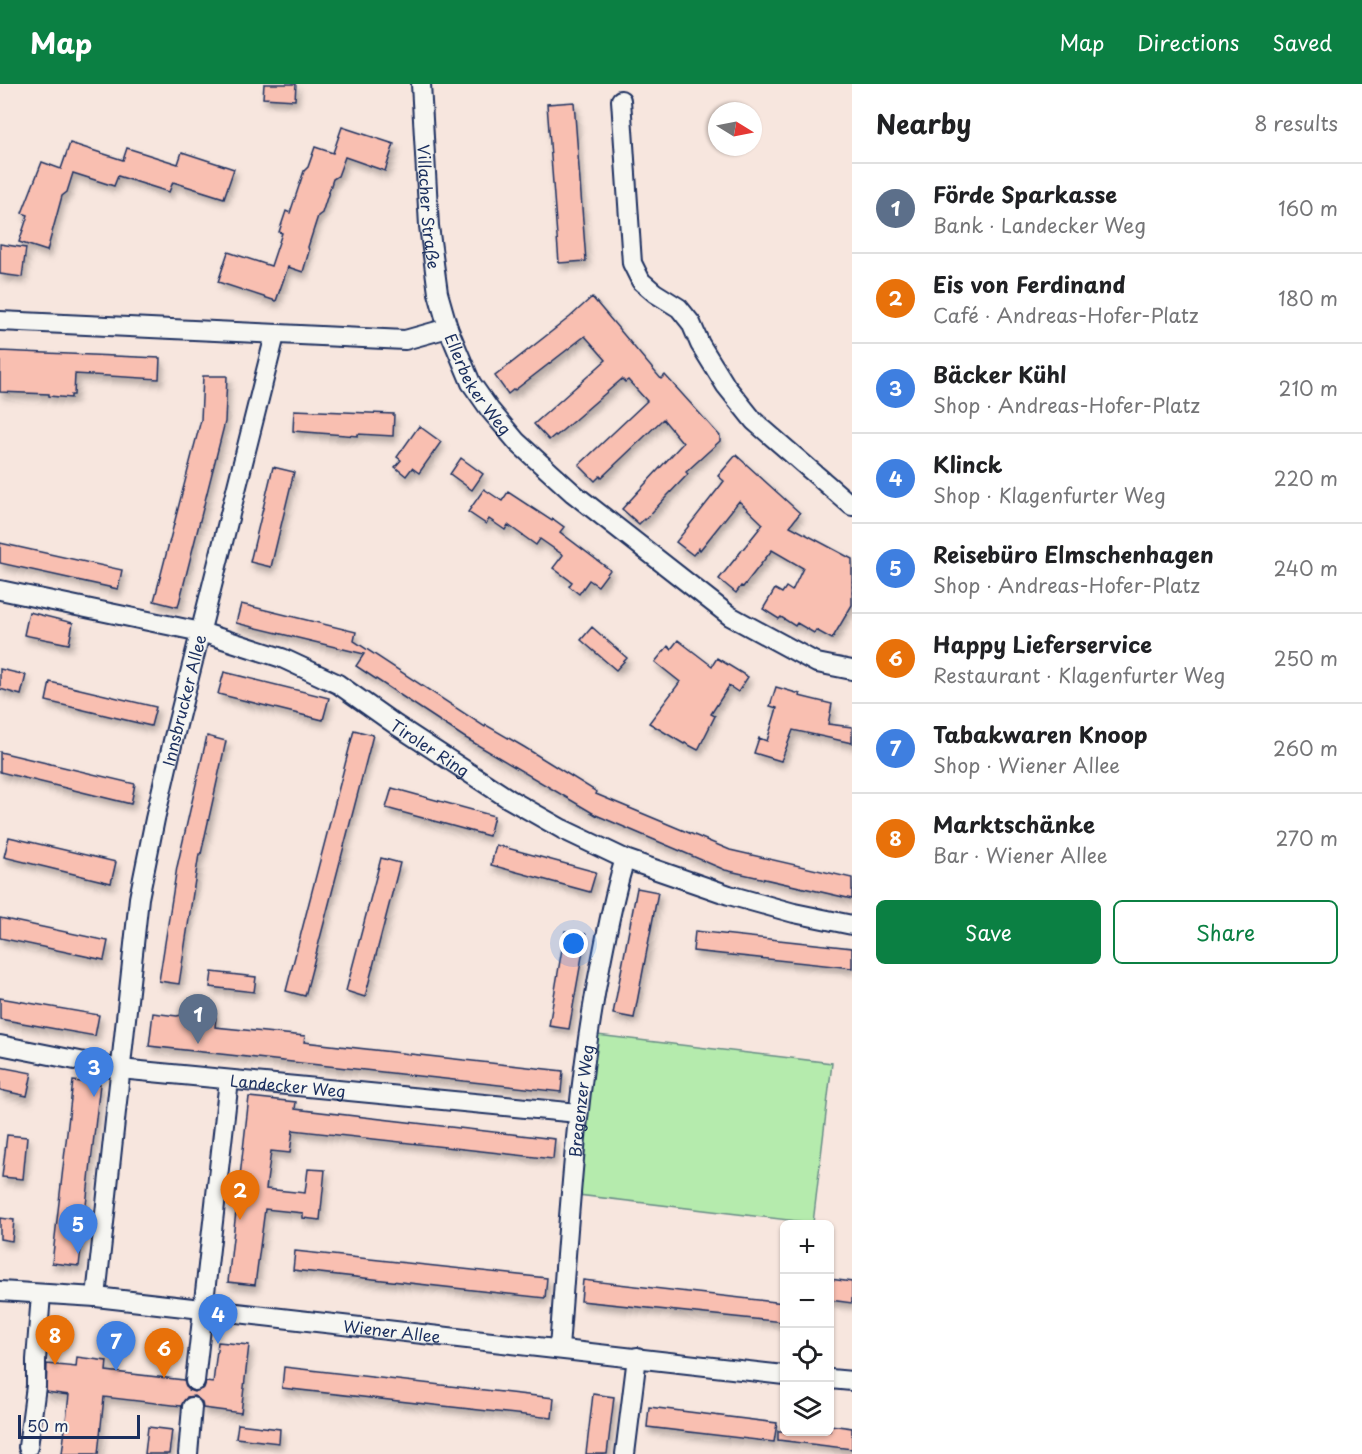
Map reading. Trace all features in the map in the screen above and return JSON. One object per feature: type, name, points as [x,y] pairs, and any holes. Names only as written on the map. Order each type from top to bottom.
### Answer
[{"type":"street","name":"Villacher Straße","points":[[421,84],[429,226],[438,293],[448,328]]},
{"type":"street","points":[[621,100],[632,263],[641,281],[679,308],[691,323],[700,344],[726,386],[754,421],[852,506]]},
{"type":"street","name":"Ellerbeker Weg","points":[[0,321],[405,340],[448,328],[471,383],[490,410],[517,442],[573,493],[730,616],[817,663],[852,670]]},
{"type":"street","name":"Innsbrucker Allee","points":[[96,1297],[139,898],[165,774],[275,335]]},
{"type":"street","name":"Tiroler Ring","points":[[0,590],[201,632],[282,658],[338,684],[396,725],[509,798],[562,829],[625,859],[729,895],[794,913],[852,925]]},
{"type":"street","name":"Bregenzer Weg","points":[[559,1348],[578,1113],[591,1014],[617,884],[625,859]]},
{"type":"street","name":"Landecker Weg","points":[[0,1046],[120,1069],[578,1113]]},
{"type":"street","points":[[195,1381],[229,1080]]},
{"type":"street","name":"Wiener Allee","points":[[0,1291],[96,1297],[780,1375]]},
{"type":"street","points":[[28,1447],[36,1386],[41,1294]]},
{"type":"street","points":[[625,1454],[637,1357]]},
{"type":"street","points":[[834,1379],[852,1381]]},
{"type":"street","points":[[188,1454],[192,1407]]},
{"type":"green space","points":[[597,1035],[832,1063],[813,1220],[788,1220],[578,1195]]},
{"type":"building","points":[[264,84],[296,84],[295,100],[263,98]]},
{"type":"building","points":[[574,102],[586,261],[559,263],[547,104]]},
{"type":"building","points":[[342,127],[394,144],[385,171],[345,157],[338,176],[333,179],[322,213],[318,216],[303,272],[288,267],[276,301],[218,282],[228,252],[271,266],[282,233],[279,232],[286,211],[290,213],[315,147],[333,153]]},
{"type":"building","points":[[70,143],[123,160],[127,148],[178,164],[182,152],[234,169],[224,198],[173,182],[169,192],[118,176],[114,186],[73,173],[67,192],[62,196],[47,251],[19,242],[28,215],[22,213],[42,162],[61,169]]},
{"type":"building","points":[[0,244],[26,248],[22,277],[0,274]]},
{"type":"building","points":[[592,297],[661,379],[665,375],[720,436],[720,441],[686,472],[688,474],[639,524],[622,509],[683,443],[663,419],[601,478],[600,476],[595,481],[579,465],[647,401],[628,380],[625,382],[622,379],[549,440],[534,424],[606,360],[585,336],[508,394],[495,376]]},
{"type":"building","points":[[0,351],[160,358],[159,379],[75,374],[74,395],[71,395],[71,398],[49,396],[49,394],[0,392]]},
{"type":"building","points":[[203,376],[227,376],[225,422],[178,607],[154,601],[201,420]]},
{"type":"building","points":[[294,410],[394,414],[393,436],[293,431]]},
{"type":"building","points":[[419,426],[441,442],[419,473],[412,468],[406,476],[395,467],[401,460],[397,457]]},
{"type":"building","points":[[736,455],[800,513],[790,526],[852,559],[852,605],[832,639],[816,630],[814,633],[797,623],[795,626],[763,609],[775,589],[782,593],[786,587],[792,591],[803,568],[772,550],[736,593],[719,579],[763,524],[739,501],[700,550],[699,548],[693,555],[676,542],[724,481],[718,476]]},
{"type":"building","points":[[461,458],[483,474],[472,490],[450,474]]},
{"type":"building","points":[[273,467],[294,472],[271,567],[250,562]]},
{"type":"building","points":[[484,489],[502,501],[508,492],[552,521],[553,519],[564,527],[560,532],[610,570],[598,586],[589,580],[579,594],[569,586],[572,582],[553,568],[563,555],[540,539],[536,545],[508,525],[505,530],[489,519],[486,524],[468,512]]},
{"type":"building","points":[[0,543],[122,570],[118,589],[0,563]]},
{"type":"building","points":[[241,604],[356,632],[354,641],[485,727],[486,725],[524,747],[597,792],[596,794],[730,850],[852,878],[852,899],[725,870],[596,815],[464,737],[356,666],[364,654],[236,623]]},
{"type":"building","points":[[29,612],[73,623],[69,644],[24,635]]},
{"type":"building","points":[[592,627],[627,658],[616,670],[581,640]]},
{"type":"building","points":[[678,640],[712,666],[717,658],[748,677],[738,692],[729,686],[711,714],[715,716],[698,750],[649,723],[680,682],[655,662],[668,646],[671,649]]},
{"type":"building","points":[[0,669],[26,675],[21,695],[0,689]]},
{"type":"building","points":[[224,672],[329,698],[323,720],[218,694]]},
{"type":"building","points":[[50,682],[156,707],[151,726],[46,701]]},
{"type":"building","points":[[776,687],[800,694],[799,696],[832,704],[828,724],[852,727],[852,743],[793,730],[781,761],[754,753],[759,738],[767,741],[777,708],[770,706]]},
{"type":"building","points":[[354,730],[373,735],[305,996],[286,991]]},
{"type":"building","points":[[207,736],[226,741],[201,854],[199,854],[179,984],[159,981],[177,867]]},
{"type":"building","points":[[0,752],[135,784],[131,804],[0,772]]},
{"type":"building","points":[[392,788],[494,816],[489,836],[386,808]]},
{"type":"building","points":[[9,837],[116,862],[111,883],[4,857]]},
{"type":"building","points":[[496,845],[596,872],[590,892],[491,865]]},
{"type":"building","points":[[381,858],[400,863],[365,997],[346,991]]},
{"type":"building","points":[[637,888],[658,892],[634,1018],[613,1014]]},
{"type":"building","points":[[0,918],[108,941],[104,960],[0,938]]},
{"type":"building","points":[[565,931],[586,934],[569,1029],[549,1026]]},
{"type":"building","points":[[695,931],[852,948],[852,968],[693,951]]},
{"type":"building","points":[[212,972],[256,977],[254,992],[210,987]]},
{"type":"building","points":[[0,998],[99,1015],[95,1036],[0,1019]]},
{"type":"building","points":[[198,1011],[209,1012],[216,1017],[215,1027],[305,1036],[304,1042],[563,1071],[561,1092],[149,1046],[153,1013],[177,1016]]},
{"type":"building","points":[[0,1067],[32,1073],[27,1096],[0,1090]]},
{"type":"building","points":[[73,1081],[100,1084],[79,1266],[52,1263]]},
{"type":"building","points":[[249,1097],[296,1102],[295,1109],[555,1139],[553,1159],[293,1130],[290,1153],[271,1151],[266,1189],[305,1193],[308,1169],[325,1170],[320,1220],[303,1218],[303,1213],[265,1209],[255,1285],[228,1282]]},
{"type":"building","points":[[7,1135],[27,1137],[23,1179],[2,1177]]},
{"type":"building","points":[[0,1218],[14,1220],[12,1241],[0,1239]]},
{"type":"building","points":[[295,1251],[547,1278],[545,1298],[293,1270]]},
{"type":"building","points":[[583,1280],[780,1303],[780,1322],[581,1301]]},
{"type":"building","points":[[834,1280],[852,1282],[852,1303],[834,1301]]},
{"type":"building","points":[[218,1342],[249,1345],[241,1413],[203,1408],[202,1402],[194,1396],[187,1397],[181,1406],[104,1397],[98,1454],[62,1454],[69,1395],[46,1392],[47,1364],[76,1367],[77,1357],[107,1361],[106,1371],[184,1380],[188,1390],[194,1392],[204,1388],[206,1382],[213,1383]]},
{"type":"building","points":[[284,1367],[554,1398],[552,1418],[282,1388]]},
{"type":"building","points":[[593,1394],[614,1397],[607,1454],[586,1454]]},
{"type":"building","points":[[649,1407],[777,1423],[774,1442],[647,1427]]},
{"type":"building","points":[[238,1424],[280,1429],[279,1443],[236,1438]]},
{"type":"building","points":[[834,1426],[852,1428],[852,1449],[778,1440],[778,1431],[780,1431],[780,1436],[834,1436]]},
{"type":"building","points":[[148,1427],[172,1430],[169,1454],[145,1454]]},
{"type":"place","name":"Förde Sparkasse","points":[[198,1044]]},
{"type":"place","name":"Bäcker Kühl","points":[[94,1097]]},
{"type":"place","name":"Eis von Ferdinand","points":[[240,1220]]},
{"type":"place","name":"Reisebüro Elmschenhagen","points":[[78,1254]]},
{"type":"place","name":"Klinck","points":[[218,1344]]},
{"type":"place","name":"Marktschänke","points":[[55,1365]]},
{"type":"place","name":"Tabakwaren Knoop","points":[[116,1371]]},
{"type":"place","name":"Happy Lieferservice","points":[[164,1378]]}]
